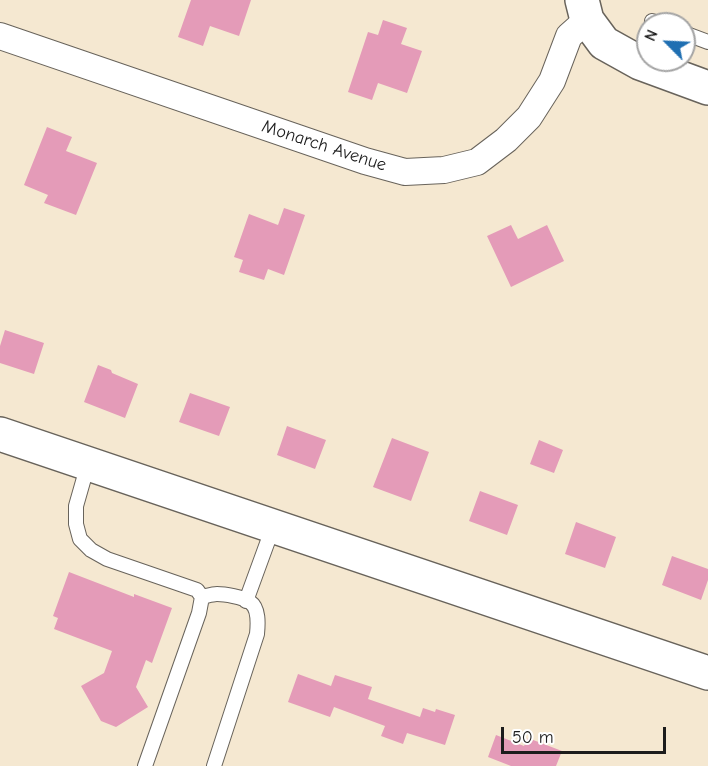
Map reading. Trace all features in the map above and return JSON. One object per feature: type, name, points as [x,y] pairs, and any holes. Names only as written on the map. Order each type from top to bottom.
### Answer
[{"type":"street","name":"Monarch Avenue","points":[[0,36],[365,161],[405,172],[444,170],[477,162],[506,140],[529,117],[552,81],[569,36],[584,10]]},
{"type":"street","points":[[584,10],[604,44],[640,63],[708,88]]},
{"type":"street","points":[[0,434],[708,673]]},
{"type":"lane","points":[[88,464],[76,506],[76,524],[80,539],[91,550],[107,559],[197,590],[202,597],[199,613],[145,766]]},
{"type":"lane","points":[[246,601],[273,526]]},
{"type":"lane","points":[[202,597],[216,594],[234,596],[250,602],[256,611],[258,623],[257,634],[214,766]]},
{"type":"building","points":[[191,0],[251,0],[239,36],[210,26],[203,46],[178,37]]},
{"type":"building","points":[[383,20],[407,28],[401,44],[422,51],[407,93],[378,83],[372,100],[348,92],[368,32],[378,35]]},
{"type":"building","points":[[47,127],[72,137],[66,151],[97,163],[76,215],[44,203],[48,195],[24,185]]},
{"type":"building","points":[[284,208],[305,215],[284,275],[268,269],[264,280],[239,272],[243,260],[234,257],[249,214],[278,225]]},
{"type":"building","points":[[511,225],[518,239],[547,225],[564,261],[511,287],[487,236]]},
{"type":"building","points":[[5,330],[44,343],[34,374],[0,363],[0,346]]},
{"type":"building","points":[[98,365],[138,384],[125,418],[84,402]]},
{"type":"building","points":[[190,393],[230,407],[219,436],[179,422]]},
{"type":"building","points":[[287,426],[326,440],[315,469],[277,455]]},
{"type":"building","points":[[392,438],[429,452],[411,501],[373,487]]},
{"type":"building","points":[[539,440],[563,450],[554,473],[530,464]]},
{"type":"building","points":[[480,491],[518,505],[507,535],[469,521]]},
{"type":"building","points":[[576,522],[616,537],[605,568],[565,554]]},
{"type":"building","points":[[672,556],[708,569],[708,580],[701,600],[662,585]]},
{"type":"building","points":[[69,572],[134,597],[134,594],[172,608],[152,663],[146,660],[136,687],[148,707],[116,727],[101,721],[81,686],[104,673],[112,651],[54,629],[58,618],[53,616]]},
{"type":"building","points":[[298,674],[331,686],[335,675],[372,687],[368,699],[420,717],[423,708],[435,712],[436,709],[455,715],[445,745],[407,733],[403,744],[381,736],[385,726],[334,707],[330,717],[288,702]]},
{"type":"building","points":[[496,735],[524,746],[528,738],[562,751],[556,766],[511,766],[488,757]]}]
